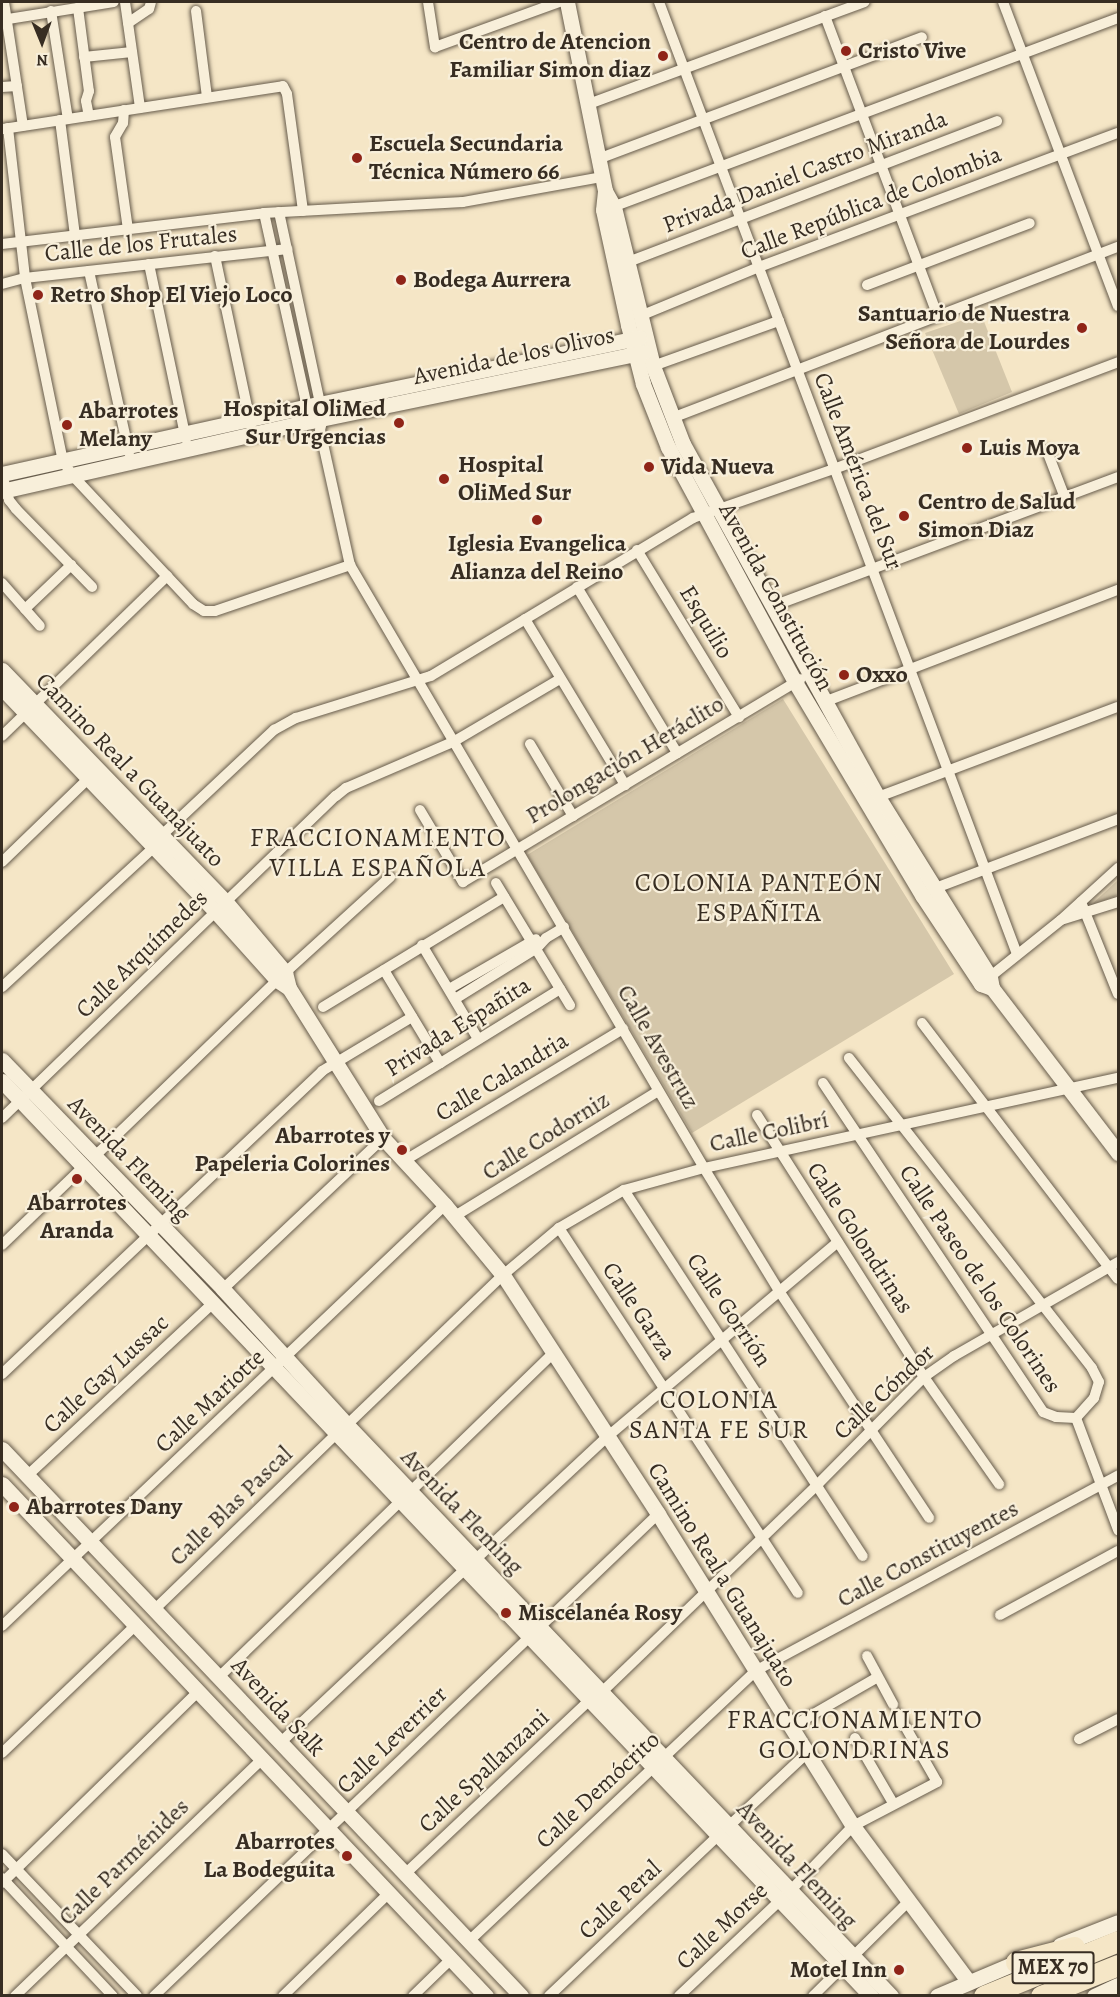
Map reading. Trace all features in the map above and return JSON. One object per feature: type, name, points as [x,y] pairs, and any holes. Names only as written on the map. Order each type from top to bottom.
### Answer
[{"type":"highway","points":[[1016,1962],[1119,1935]]},
{"type":"highway","name":"MEX 70","points":[[976,1989],[1119,1941]]},
{"type":"highway","name":"MEX 70","points":[[1045,1994],[1119,1965]]},
{"type":"highway","points":[[1045,1994],[1119,1978]]},
{"type":"street","points":[[4,2],[4,20],[23,126]]},
{"type":"street","points":[[4,20],[114,2]]},
{"type":"street","points":[[124,2],[140,108]]},
{"type":"street","points":[[128,23],[148,9],[151,2]]},
{"type":"street","points":[[428,2],[435,47],[559,2]]},
{"type":"street","name":"Avenida Constitución","points":[[567,2],[608,209],[640,345],[653,366],[672,418],[712,512],[795,682],[922,896],[1119,1153]]},
{"type":"street","name":"Calle América del Sur","points":[[659,2],[1017,954]]},
{"type":"street","points":[[586,105],[865,2]]},
{"type":"street","points":[[1003,2],[1119,306]]},
{"type":"street","points":[[78,8],[89,91],[86,101],[89,116]]},
{"type":"street","points":[[51,11],[65,104],[64,119],[75,236]]},
{"type":"street","points":[[196,11],[207,97]]},
{"type":"street","points":[[825,16],[938,316]]},
{"type":"street","points":[[608,209],[1119,18]]},
{"type":"street","points":[[598,159],[922,37]]},
{"type":"street","points":[[84,57],[132,52]]},
{"type":"street","points":[[2,87],[17,86]]},
{"type":"street","points":[[303,211],[287,94],[283,86],[5,128],[25,278],[63,461],[72,475],[193,604],[204,612],[215,611],[350,565]]},
{"type":"street","points":[[65,104],[86,101]]},
{"type":"street","points":[[124,110],[123,123],[116,136],[128,229]]},
{"type":"street","name":"Privada Daniel Castro Miranda","points":[[628,262],[997,121]]},
{"type":"street","name":"Calle República de Colombia","points":[[640,316],[759,267],[1119,133]]},
{"type":"street","points":[[2,244],[264,213],[463,202],[603,184]]},
{"type":"street","name":"Avenida Constitución","points":[[608,209],[628,262],[640,316],[643,384],[668,447],[773,606],[878,797],[988,983]]},
{"type":"street","points":[[279,212],[316,416]]},
{"type":"street","points":[[264,213],[316,416]]},
{"type":"street","points":[[867,285],[1030,223]]},
{"type":"street","points":[[672,418],[1119,247]]},
{"type":"street","name":"Calle de los Frutales","points":[[2,284],[25,278],[287,249]]},
{"type":"street","points":[[215,256],[251,427]]},
{"type":"street","points":[[149,264],[186,441]]},
{"type":"street","points":[[89,271],[129,455]]},
{"type":"street","points":[[653,366],[779,321]]},
{"type":"street","name":"Avenida de los Olivos","points":[[4,490],[72,475],[129,455],[186,441],[316,416],[408,393],[640,345]]},
{"type":"street","points":[[2,987],[274,730],[296,718],[431,676],[637,550],[712,512],[834,469],[1119,362]]},
{"type":"street","name":"Calle Avestruz","points":[[316,416],[350,565],[453,742],[519,849],[704,1168],[779,1291],[929,1518]]},
{"type":"street","points":[[1047,451],[1065,498]]},
{"type":"street","name":"Avenida de los Olivos","points":[[2,474],[63,461],[129,455]]},
{"type":"street","points":[[2,474],[4,490],[16,509],[92,587]]},
{"type":"street","points":[[773,606],[873,571],[1119,477]]},
{"type":"street","name":"Esquilio","points":[[637,550],[739,717]]},
{"type":"street","points":[[25,609],[71,565]]},
{"type":"street","points":[[2,736],[167,576]]},
{"type":"street","points":[[2,583],[40,626]]},
{"type":"street","points":[[577,587],[677,753]]},
{"type":"street","points":[[824,702],[1119,590]]},
{"type":"street","points":[[525,619],[625,785]]},
{"type":"street","name":"Camino Real a Guanajuato","points":[[2,670],[30,709],[221,907],[283,980],[382,1138],[450,1210],[503,1275],[658,1514],[853,1826],[908,1902],[976,1989]]},
{"type":"street","name":"Prolongación Heráclito","points":[[420,810],[463,882],[810,675]]},
{"type":"street","name":"Calle Arquímedes","points":[[2,1118],[346,788],[453,742],[560,679]]},
{"type":"street","name":"Camino Real a Guanajuato","points":[[2,688],[30,709]]},
{"type":"street","points":[[878,797],[947,769],[1119,706]]},
{"type":"street","points":[[530,744],[573,816]]},
{"type":"street","points":[[2,862],[93,774]]},
{"type":"street","points":[[933,889],[1119,819]]},
{"type":"street","points":[[988,983],[1017,954],[1119,868]]},
{"type":"street","points":[[2,1245],[390,877]]},
{"type":"street","name":"Privada Españita","points":[[496,883],[570,1005]]},
{"type":"street","points":[[323,1006],[504,897]]},
{"type":"street","points":[[1081,902],[1119,994]]},
{"type":"street","points":[[1060,920],[1119,902]]},
{"type":"street","points":[[452,994],[564,927]]},
{"type":"street","points":[[422,945],[478,1039]]},
{"type":"street","points":[[384,970],[440,1063]]},
{"type":"street","name":"Privada Españita","points":[[379,1101],[560,989]]},
{"type":"street","points":[[2,1374],[322,1071],[412,1017]]},
{"type":"street","points":[[922,1023],[984,1107],[1114,1264],[1119,1279]]},
{"type":"street","name":"Calle Calandria","points":[[404,1161],[622,1029]]},
{"type":"street","name":"Calle Paseo de los Colorines","points":[[823,1083],[859,1134],[990,1336],[1043,1412],[1056,1417],[1076,1418],[1094,1398],[1099,1382],[1092,1368],[849,1058]]},
{"type":"street","name":"Avenida Fleming","points":[[2,1060],[26,1096],[89,1161],[160,1224],[287,1357],[342,1429]]},
{"type":"street","name":"Calle Colibrí","points":[[503,1275],[560,1228],[624,1190],[704,1168],[1119,1078]]},
{"type":"street","name":"Avenida Fleming","points":[[2,1081],[26,1096]]},
{"type":"street","name":"Calle Codorniz","points":[[450,1210],[658,1091]]},
{"type":"street","name":"Calle Golondrinas","points":[[757,1115],[924,1377],[999,1484]]},
{"type":"street","points":[[223,1289],[382,1138]]},
{"type":"street","name":"Avenida Fleming","points":[[89,1161],[148,1236],[275,1368],[342,1429],[406,1495],[848,1960],[891,1995]]},
{"type":"street","name":"Calle Gorrión","points":[[624,1190],[724,1339],[864,1556]]},
{"type":"street","name":"Calle Mariotte","points":[[2,1626],[275,1368],[450,1210]]},
{"type":"street","name":"Calle Garza","points":[[560,1228],[798,1593]]},
{"type":"street","points":[[281,1742],[607,1437],[838,1242]]},
{"type":"street","name":"Calle Cóndor","points":[[706,1591],[818,1484],[924,1377],[1114,1264]]},
{"type":"street","name":"Calle Blas Pascal","points":[[155,1609],[503,1275]]},
{"type":"street","name":"Calle Gay Lussac","points":[[28,1475],[213,1303]]},
{"type":"street","points":[[219,1677],[553,1353]]},
{"type":"street","points":[[1076,1418],[1119,1530]]},
{"type":"street","name":"Avenida Salk","points":[[2,1449],[521,1995]]},
{"type":"street","name":"Calle Constituyentes","points":[[757,1670],[1119,1476]]},
{"type":"street","name":"Avenida Salk","points":[[4,1493],[72,1559],[486,1995]]},
{"type":"street","name":"Calle Leverrier","points":[[154,1995],[658,1514]]},
{"type":"street","points":[[1000,1615],[1119,1551]]},
{"type":"street","name":"Calle Spallanzani","points":[[405,1874],[706,1591]]},
{"type":"street","points":[[2,1754],[135,1626]]},
{"type":"street","points":[[791,1727],[878,1677],[867,1656]]},
{"type":"street","name":"Calle Demócrito","points":[[469,1941],[757,1670]]},
{"type":"street","name":"Calle Morse","points":[[679,1995],[787,1894],[853,1826],[893,1803],[937,1782],[878,1677]]},
{"type":"street","points":[[113,1995],[2,1880],[16,1870],[198,1692]]},
{"type":"street","points":[[1079,1739],[1119,1719]]},
{"type":"street","points":[[855,1738],[893,1803]]},
{"type":"street","name":"Calle Peral","points":[[549,1995],[806,1754]]},
{"type":"street","name":"Calle Parménides","points":[[15,1995],[262,1760]]},
{"type":"street","points":[[2,1854],[137,1995]]},
{"type":"street","points":[[283,1995],[389,1893]]},
{"type":"street","points":[[813,1995],[908,1902]]},
{"type":"street","points":[[937,1995],[976,1989],[1016,1962],[1119,1922]]},
{"type":"street","points":[[413,1995],[451,1959]]},
{"type":"street","name":"Avenida Fleming","points":[[848,1960],[872,1995]]},
{"type":"street","points":[[1094,1995],[1119,1985]]},
{"type":"shaded area","points":[[981,314],[1012,392],[959,414],[925,333]]},
{"type":"shaded area","points":[[783,699],[954,974],[692,1133],[527,855]]},
{"type":"shaded area","points":[[1118,880],[1118,895],[1090,906]]},
{"type":"place","name":"Cristo Vive","points":[[846,51]]},
{"type":"place","name":"Centro de Atencion Familiar Simon diaz","points":[[663,56]]},
{"type":"place","name":"Escuela Secundaria Técnica Número 66","points":[[357,158]]},
{"type":"place","name":"Bodega Aurrera","points":[[401,280]]},
{"type":"place","name":"Retro Shop El Viejo Loco","points":[[38,295]]},
{"type":"place","name":"Santuario de Nuestra Señora de Lourdes","points":[[1082,328]]},
{"type":"place","name":"Hospital OliMed Sur Urgencias","points":[[399,423]]},
{"type":"place","name":"Abarrotes Melany","points":[[67,425]]},
{"type":"place","name":"Luis Moya","points":[[967,448]]},
{"type":"place","name":"Vida Nueva","points":[[649,467]]},
{"type":"place","name":"Hospital OliMed Sur","points":[[444,479]]},
{"type":"place","name":"Centro de Salud Simon Diaz","points":[[904,516]]},
{"type":"place","name":"Iglesia Evangelica Alianza del Reino","points":[[537,520]]},
{"type":"place","name":"Oxxo","points":[[844,675]]},
{"type":"place","name":"Abarrotes y Papeleria Colorines","points":[[402,1150]]},
{"type":"place","name":"Abarrotes Aranda","points":[[77,1179]]},
{"type":"place","name":"Abarrotes Dany","points":[[14,1507]]},
{"type":"place","name":"Miscelanéa Rosy","points":[[506,1613]]},
{"type":"place","name":"Abarrotes La Bodeguita","points":[[347,1856]]},
{"type":"place","name":"Motel Inn","points":[[899,1970]]},
{"type":"district","name":"FRACCIONAMIENTO VILLA ESPAÑOLA","points":[[378,853]]},
{"type":"district","name":"COLONIA PANTEÓN ESPAÑITA","points":[[759,898]]},
{"type":"district","name":"COLONIA SANTA FE SUR","points":[[719,1415]]},
{"type":"district","name":"FRACCIONAMIENTO GOLONDRINAS","points":[[855,1735]]}]
